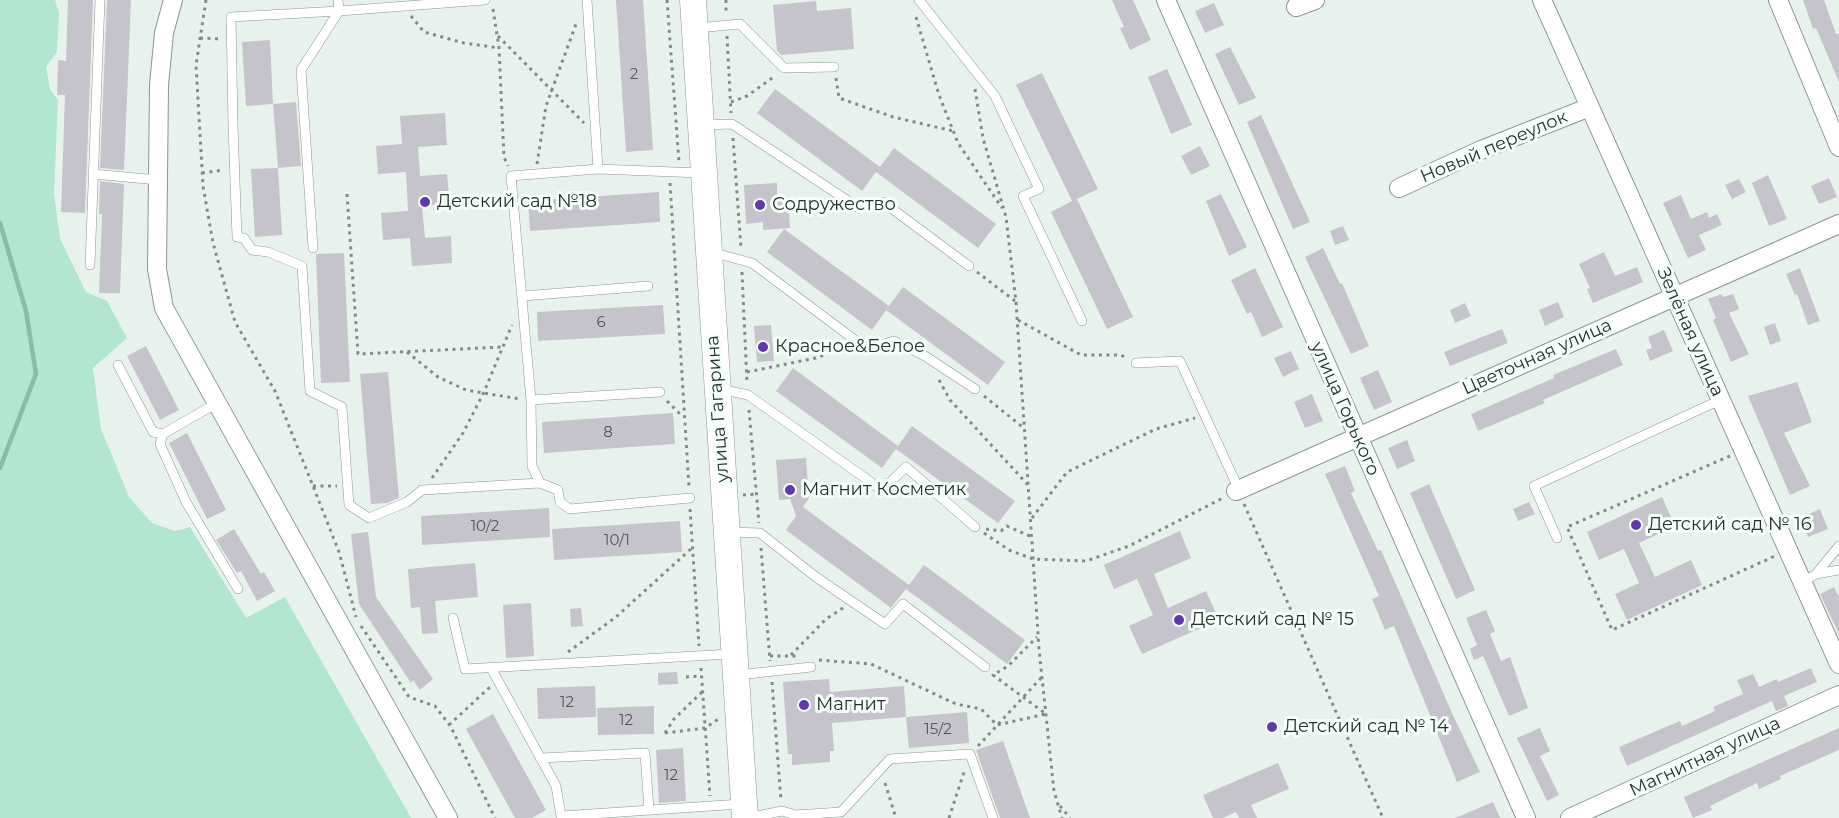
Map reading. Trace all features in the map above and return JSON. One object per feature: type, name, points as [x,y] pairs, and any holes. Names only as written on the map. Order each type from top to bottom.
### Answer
[{"type":"main road","name":"улица Гагарина","points":[[693,0],[700,126],[691,173],[708,251],[746,813]]},
{"type":"street","points":[[173,0],[164,33],[159,85],[157,269],[164,308],[448,818]]},
{"type":"street","name":"улица Горького","points":[[1166,0],[1526,818]]},
{"type":"street","points":[[1296,8],[1315,0]]},
{"type":"street","name":"Зелёная улица","points":[[1542,0],[1720,400],[1810,578],[1834,639],[1839,664]]},
{"type":"street","points":[[1778,0],[1839,147]]},
{"type":"street","name":"Новый переулок","points":[[1399,188],[1481,150],[1590,107]]},
{"type":"street","name":"Цветочная улица","points":[[1237,490],[1358,438],[1504,370],[1839,224]]},
{"type":"street","name":"Магнитная улица","points":[[1570,818],[1839,695]]},
{"type":"lane","points":[[90,264],[100,0]]},
{"type":"lane","points":[[313,248],[301,70],[339,11],[338,0]]},
{"type":"lane","points":[[485,0],[231,17],[237,237],[244,238],[252,250],[268,252],[302,266],[310,391],[342,406],[349,505],[369,518],[406,502],[422,490],[540,483],[558,490],[560,502],[570,509],[690,498]]},
{"type":"lane","points":[[587,0],[598,169]]},
{"type":"lane","points":[[919,0],[995,96],[1039,189],[1023,196],[1082,321]]},
{"type":"lane","points":[[694,28],[740,24],[784,68],[834,68]]},
{"type":"lane","points":[[700,126],[732,124],[857,207],[883,202],[969,266]]},
{"type":"lane","points":[[540,483],[532,466],[531,400],[524,296],[511,176],[598,169],[691,173]]},
{"type":"lane","points":[[93,174],[158,180]]},
{"type":"lane","points":[[708,251],[752,263],[867,350],[894,341],[925,356],[975,389]]},
{"type":"lane","points":[[524,296],[648,286]]},
{"type":"lane","points":[[1136,363],[1180,361],[1237,490]]},
{"type":"lane","points":[[118,365],[153,432],[163,434],[217,403]]},
{"type":"lane","points":[[717,389],[748,394],[882,490],[906,467],[975,526]]},
{"type":"lane","points":[[531,400],[660,392]]},
{"type":"lane","points":[[1557,538],[1534,486],[1720,400]]},
{"type":"lane","points":[[163,434],[160,444],[186,502],[238,590]]},
{"type":"lane","points":[[726,532],[760,532],[816,577],[885,624],[903,604],[985,667]]},
{"type":"lane","points":[[1810,578],[1839,546]]},
{"type":"lane","points":[[1810,578],[1839,570]]},
{"type":"lane","points":[[453,618],[465,669],[558,664],[735,664],[771,670],[811,663]]},
{"type":"lane","points":[[491,668],[556,786],[561,816],[589,816],[649,810],[746,813],[782,811],[796,816],[841,812],[890,759],[970,754],[993,818]]},
{"type":"lane","points":[[540,758],[645,753],[649,810]]},
{"type":"path","points":[[207,0],[196,65],[202,173],[213,243],[235,322],[274,392],[313,486],[339,552],[357,619],[409,697],[435,706],[449,725],[495,818]]},
{"type":"path","points":[[491,0],[499,48],[504,157],[511,176]]},
{"type":"path","points":[[667,0],[691,173]]},
{"type":"path","points":[[403,6],[424,32],[464,43],[499,48]]},
{"type":"path","points":[[915,11],[922,46],[958,143],[1005,212]]},
{"type":"path","points":[[536,174],[540,133],[551,89],[579,19]]},
{"type":"path","points":[[727,26],[748,394],[782,811]]},
{"type":"path","points":[[497,35],[596,135]]},
{"type":"path","points":[[200,38],[232,39]]},
{"type":"path","points":[[971,66],[983,138],[1005,212],[1016,302],[1038,636],[1054,791],[1062,818]]},
{"type":"path","points":[[730,102],[747,96],[784,68]]},
{"type":"path","points":[[834,68],[839,98],[893,117],[953,131]]},
{"type":"path","points":[[202,173],[235,169]]},
{"type":"path","points":[[347,194],[358,354],[502,347]]},
{"type":"path","points":[[969,266],[1016,302]]},
{"type":"path","points":[[422,490],[463,433],[483,394],[524,296]]},
{"type":"path","points":[[1018,320],[1081,355],[1121,355],[1136,363]]},
{"type":"path","points":[[747,372],[816,358],[858,343]]},
{"type":"path","points":[[406,352],[438,377],[483,394],[531,400]]},
{"type":"path","points":[[925,356],[950,400],[1029,486]]},
{"type":"path","points":[[975,389],[1025,429]]},
{"type":"path","points":[[660,392],[683,417]]},
{"type":"path","points":[[1031,519],[1067,472],[1156,429],[1205,415]]},
{"type":"path","points":[[1737,453],[1567,527],[1612,630],[1782,553]]},
{"type":"path","points":[[313,486],[348,487]]},
{"type":"path","points":[[975,526],[1009,550],[1033,559],[1086,561],[1129,546],[1237,490],[1383,818]]},
{"type":"path","points":[[975,526],[1001,531],[1007,526],[1032,537]]},
{"type":"path","points":[[558,664],[571,649],[616,616],[693,547]]},
{"type":"path","points":[[791,655],[826,619],[852,602]]},
{"type":"path","points":[[1038,636],[1008,666],[993,675],[1046,714]]},
{"type":"path","points":[[770,656],[804,657]]},
{"type":"path","points":[[811,663],[871,664],[957,704],[981,709],[998,725]]},
{"type":"path","points":[[686,677],[701,676]]},
{"type":"path","points":[[949,818],[970,754],[1042,677]]},
{"type":"path","points":[[449,725],[498,680]]},
{"type":"path","points":[[703,691],[674,719],[665,733],[705,728],[723,716]]},
{"type":"path","points":[[998,725],[1046,714]]},
{"type":"path","points":[[880,769],[896,818]]},
{"type":"path","points":[[1060,806],[1070,818]]},
{"type":"green space","points":[[0,0],[55,0],[59,13],[57,52],[46,67],[50,89],[58,100],[54,193],[60,239],[86,292],[107,301],[127,338],[93,368],[101,429],[129,497],[152,523],[175,531],[190,527],[246,618],[285,597],[411,818],[0,818]]},
{"type":"building","points":[[68,0],[93,0],[85,213],[61,212],[65,95],[57,95],[58,60],[66,61]]},
{"type":"building","points":[[107,0],[131,0],[124,170],[100,168]]},
{"type":"building","points":[[616,0],[643,0],[653,150],[626,152]]},
{"type":"building","points":[[1112,0],[1133,0],[1151,40],[1130,50],[1120,28],[1124,27]]},
{"type":"building","points":[[1803,0],[1824,0],[1836,34],[1839,33],[1839,82],[1816,28],[1813,29]]},
{"type":"building","points":[[816,1],[817,11],[851,8],[854,49],[781,55],[777,51],[773,5]]},
{"type":"building","points":[[1214,3],[1224,25],[1205,33],[1195,11]]},
{"type":"building","points":[[270,40],[273,104],[246,106],[242,42]]},
{"type":"building","points":[[1230,47],[1256,98],[1239,105],[1215,54]]},
{"type":"building","points":[[1167,69],[1192,125],[1171,134],[1148,77]]},
{"type":"building","points":[[1042,73],[1098,189],[1077,199],[1133,317],[1107,329],[1051,212],[1072,201],[1016,85]]},
{"type":"building","points":[[775,89],[880,167],[894,148],[996,224],[978,248],[876,172],[862,191],[757,113]]},
{"type":"building","points":[[296,102],[301,166],[278,168],[273,104]]},
{"type":"building","points":[[445,113],[447,145],[418,147],[420,176],[447,174],[450,204],[422,206],[425,238],[451,236],[452,263],[412,266],[410,238],[383,240],[381,213],[408,211],[406,172],[378,174],[376,146],[402,144],[400,116]]},
{"type":"building","points":[[1261,115],[1310,222],[1293,229],[1247,122]]},
{"type":"building","points":[[1200,146],[1210,166],[1191,175],[1181,156]]},
{"type":"building","points":[[278,168],[282,235],[255,237],[251,169]]},
{"type":"building","points":[[1768,175],[1787,219],[1769,226],[1752,183]]},
{"type":"building","points":[[1829,178],[1837,197],[1819,204],[1811,186]]},
{"type":"building","points":[[1739,179],[1746,192],[1732,199],[1725,185]]},
{"type":"building","points":[[100,181],[124,184],[120,293],[99,293],[102,214],[99,214]]},
{"type":"building","points":[[777,183],[777,197],[788,197],[790,228],[763,230],[763,222],[746,224],[744,185]]},
{"type":"building","points":[[659,192],[660,222],[530,231],[528,201]]},
{"type":"building","points":[[1221,194],[1247,247],[1229,256],[1206,201]]},
{"type":"building","points":[[1681,195],[1691,219],[1707,212],[1709,218],[1717,214],[1722,225],[1699,235],[1706,250],[1688,258],[1663,203]]},
{"type":"building","points":[[1343,226],[1349,240],[1335,245],[1330,231]]},
{"type":"building","points":[[784,229],[889,306],[872,330],[767,252]]},
{"type":"building","points":[[1323,248],[1340,284],[1342,283],[1369,346],[1351,354],[1305,257]]},
{"type":"building","points":[[1604,252],[1615,276],[1637,267],[1643,282],[1593,303],[1587,289],[1590,288],[1579,264]]},
{"type":"building","points":[[344,253],[350,382],[321,383],[316,254]]},
{"type":"building","points":[[1255,268],[1283,327],[1262,337],[1251,312],[1247,314],[1231,280]]},
{"type":"building","points":[[1800,268],[1820,321],[1808,325],[1797,294],[1795,295],[1786,274]]},
{"type":"building","points":[[903,287],[1005,362],[988,385],[886,310]]},
{"type":"building","points":[[1722,294],[1723,297],[1733,294],[1739,309],[1729,313],[1749,354],[1731,362],[1713,320],[1716,318],[1708,299]]},
{"type":"building","points":[[1558,302],[1564,317],[1545,326],[1539,310]]},
{"type":"building","points":[[1465,303],[1471,316],[1455,323],[1450,310]]},
{"type":"building","points":[[663,305],[665,334],[538,341],[537,312]]},
{"type":"building","points":[[1775,323],[1781,341],[1770,345],[1764,327]]},
{"type":"building","points":[[771,325],[774,361],[757,362],[754,326]]},
{"type":"building","points":[[1502,329],[1508,343],[1450,366],[1444,352]]},
{"type":"building","points":[[1664,330],[1673,351],[1650,361],[1646,350],[1652,348],[1648,337]]},
{"type":"building","points":[[146,346],[179,410],[160,420],[127,356]]},
{"type":"building","points":[[1616,349],[1623,365],[1543,400],[1545,403],[1478,431],[1471,414],[1554,378],[1553,375]]},
{"type":"building","points":[[1291,351],[1299,369],[1283,377],[1274,358]]},
{"type":"building","points":[[793,368],[898,446],[882,468],[776,391]]},
{"type":"building","points":[[1378,370],[1392,402],[1374,410],[1360,378]]},
{"type":"building","points":[[388,372],[399,498],[387,503],[371,504],[360,374]]},
{"type":"building","points":[[1797,382],[1812,422],[1784,433],[1810,486],[1790,495],[1748,396]]},
{"type":"building","points":[[1312,394],[1323,421],[1305,428],[1294,402]]},
{"type":"building","points":[[673,413],[675,444],[544,453],[542,422]]},
{"type":"building","points":[[912,426],[1015,501],[998,523],[896,449]]},
{"type":"building","points":[[187,433],[226,510],[207,519],[169,443]]},
{"type":"building","points":[[1407,440],[1415,461],[1397,469],[1388,448]]},
{"type":"building","points":[[806,458],[809,498],[803,507],[909,585],[891,608],[786,530],[796,516],[790,499],[779,500],[776,460]]},
{"type":"building","points":[[1345,466],[1355,491],[1351,493],[1378,551],[1381,550],[1480,772],[1457,782],[1394,626],[1385,630],[1372,599],[1379,596],[1325,474]]},
{"type":"building","points":[[1429,484],[1475,590],[1456,599],[1410,493]]},
{"type":"building","points":[[1662,497],[1675,526],[1639,543],[1655,577],[1691,560],[1702,585],[1627,620],[1615,594],[1639,583],[1624,549],[1599,560],[1587,532]]},
{"type":"building","points":[[1529,502],[1535,514],[1518,521],[1513,509]]},
{"type":"building","points":[[549,508],[550,537],[422,545],[421,516]]},
{"type":"building","points":[[1820,509],[1828,529],[1808,537],[1800,518]]},
{"type":"building","points":[[680,521],[682,552],[554,560],[552,529]]},
{"type":"building","points":[[234,529],[261,574],[264,572],[275,591],[257,601],[241,571],[237,573],[216,540]]},
{"type":"building","points":[[1180,531],[1191,558],[1154,574],[1168,608],[1206,591],[1219,620],[1142,654],[1129,626],[1153,615],[1137,579],[1114,589],[1104,565]]},
{"type":"building","points":[[368,532],[376,597],[433,679],[420,690],[413,680],[411,683],[359,604],[351,534]]},
{"type":"building","points":[[475,563],[478,597],[435,601],[438,633],[422,634],[420,607],[411,608],[408,569]]},
{"type":"building","points":[[924,565],[1025,640],[1007,664],[906,589]]},
{"type":"building","points":[[1834,587],[1839,597],[1839,634],[1820,594]]},
{"type":"building","points":[[531,603],[534,656],[506,658],[503,605]]},
{"type":"building","points":[[581,608],[583,626],[571,627],[570,609]]},
{"type":"building","points":[[1486,610],[1495,631],[1490,634],[1501,661],[1510,657],[1528,708],[1509,716],[1483,656],[1474,660],[1470,649],[1477,645],[1466,618]]},
{"type":"building","points":[[1811,668],[1817,682],[1784,696],[1788,706],[1776,711],[1772,701],[1627,766],[1619,747],[1680,721],[1682,726],[1715,711],[1713,707],[1743,694],[1737,680],[1753,674],[1759,687],[1777,679],[1778,682]]},
{"type":"building","points":[[677,672],[678,684],[658,685],[658,673]]},
{"type":"building","points":[[829,679],[830,692],[904,686],[906,717],[832,723],[834,751],[830,751],[830,762],[792,765],[792,754],[788,754],[783,682]]},
{"type":"building","points":[[595,686],[596,717],[538,719],[537,688]]},
{"type":"building","points":[[654,706],[654,734],[598,735],[597,708]]},
{"type":"building","points":[[967,712],[969,743],[909,748],[906,717]]},
{"type":"building","points":[[493,714],[546,810],[532,818],[515,818],[466,729]]},
{"type":"building","points":[[1540,728],[1550,751],[1540,756],[1559,795],[1547,801],[1517,738]]},
{"type":"building","points":[[1839,728],[1839,750],[1780,776],[1781,779],[1759,789],[1757,783],[1710,806],[1712,810],[1693,818],[1684,797]]},
{"type":"building","points":[[1003,741],[1030,818],[1000,818],[976,750]]},
{"type":"building","points":[[683,748],[686,801],[659,803],[656,750]]},
{"type":"building","points":[[1278,763],[1289,789],[1251,805],[1257,818],[1239,818],[1236,812],[1223,818],[1213,818],[1203,795]]},
{"type":"building","points":[[1493,802],[1500,818],[1455,818]]},
{"type":"waterway","points":[[0,223],[26,311],[36,374],[0,468]]},
{"type":"place","name":"Детский сад №18","points":[[425,202]]},
{"type":"place","name":"Содружество","points":[[760,205]]},
{"type":"place","name":"Красное&Белое","points":[[763,347]]},
{"type":"place","name":"Магнит Косметик","points":[[790,490]]},
{"type":"place","name":"Детский сад № 16","points":[[1636,525]]},
{"type":"place","name":"Детский сад № 15","points":[[1179,620]]},
{"type":"place","name":"Магнит","points":[[804,705]]},
{"type":"place","name":"Детский сад № 14","points":[[1272,727]]}]
